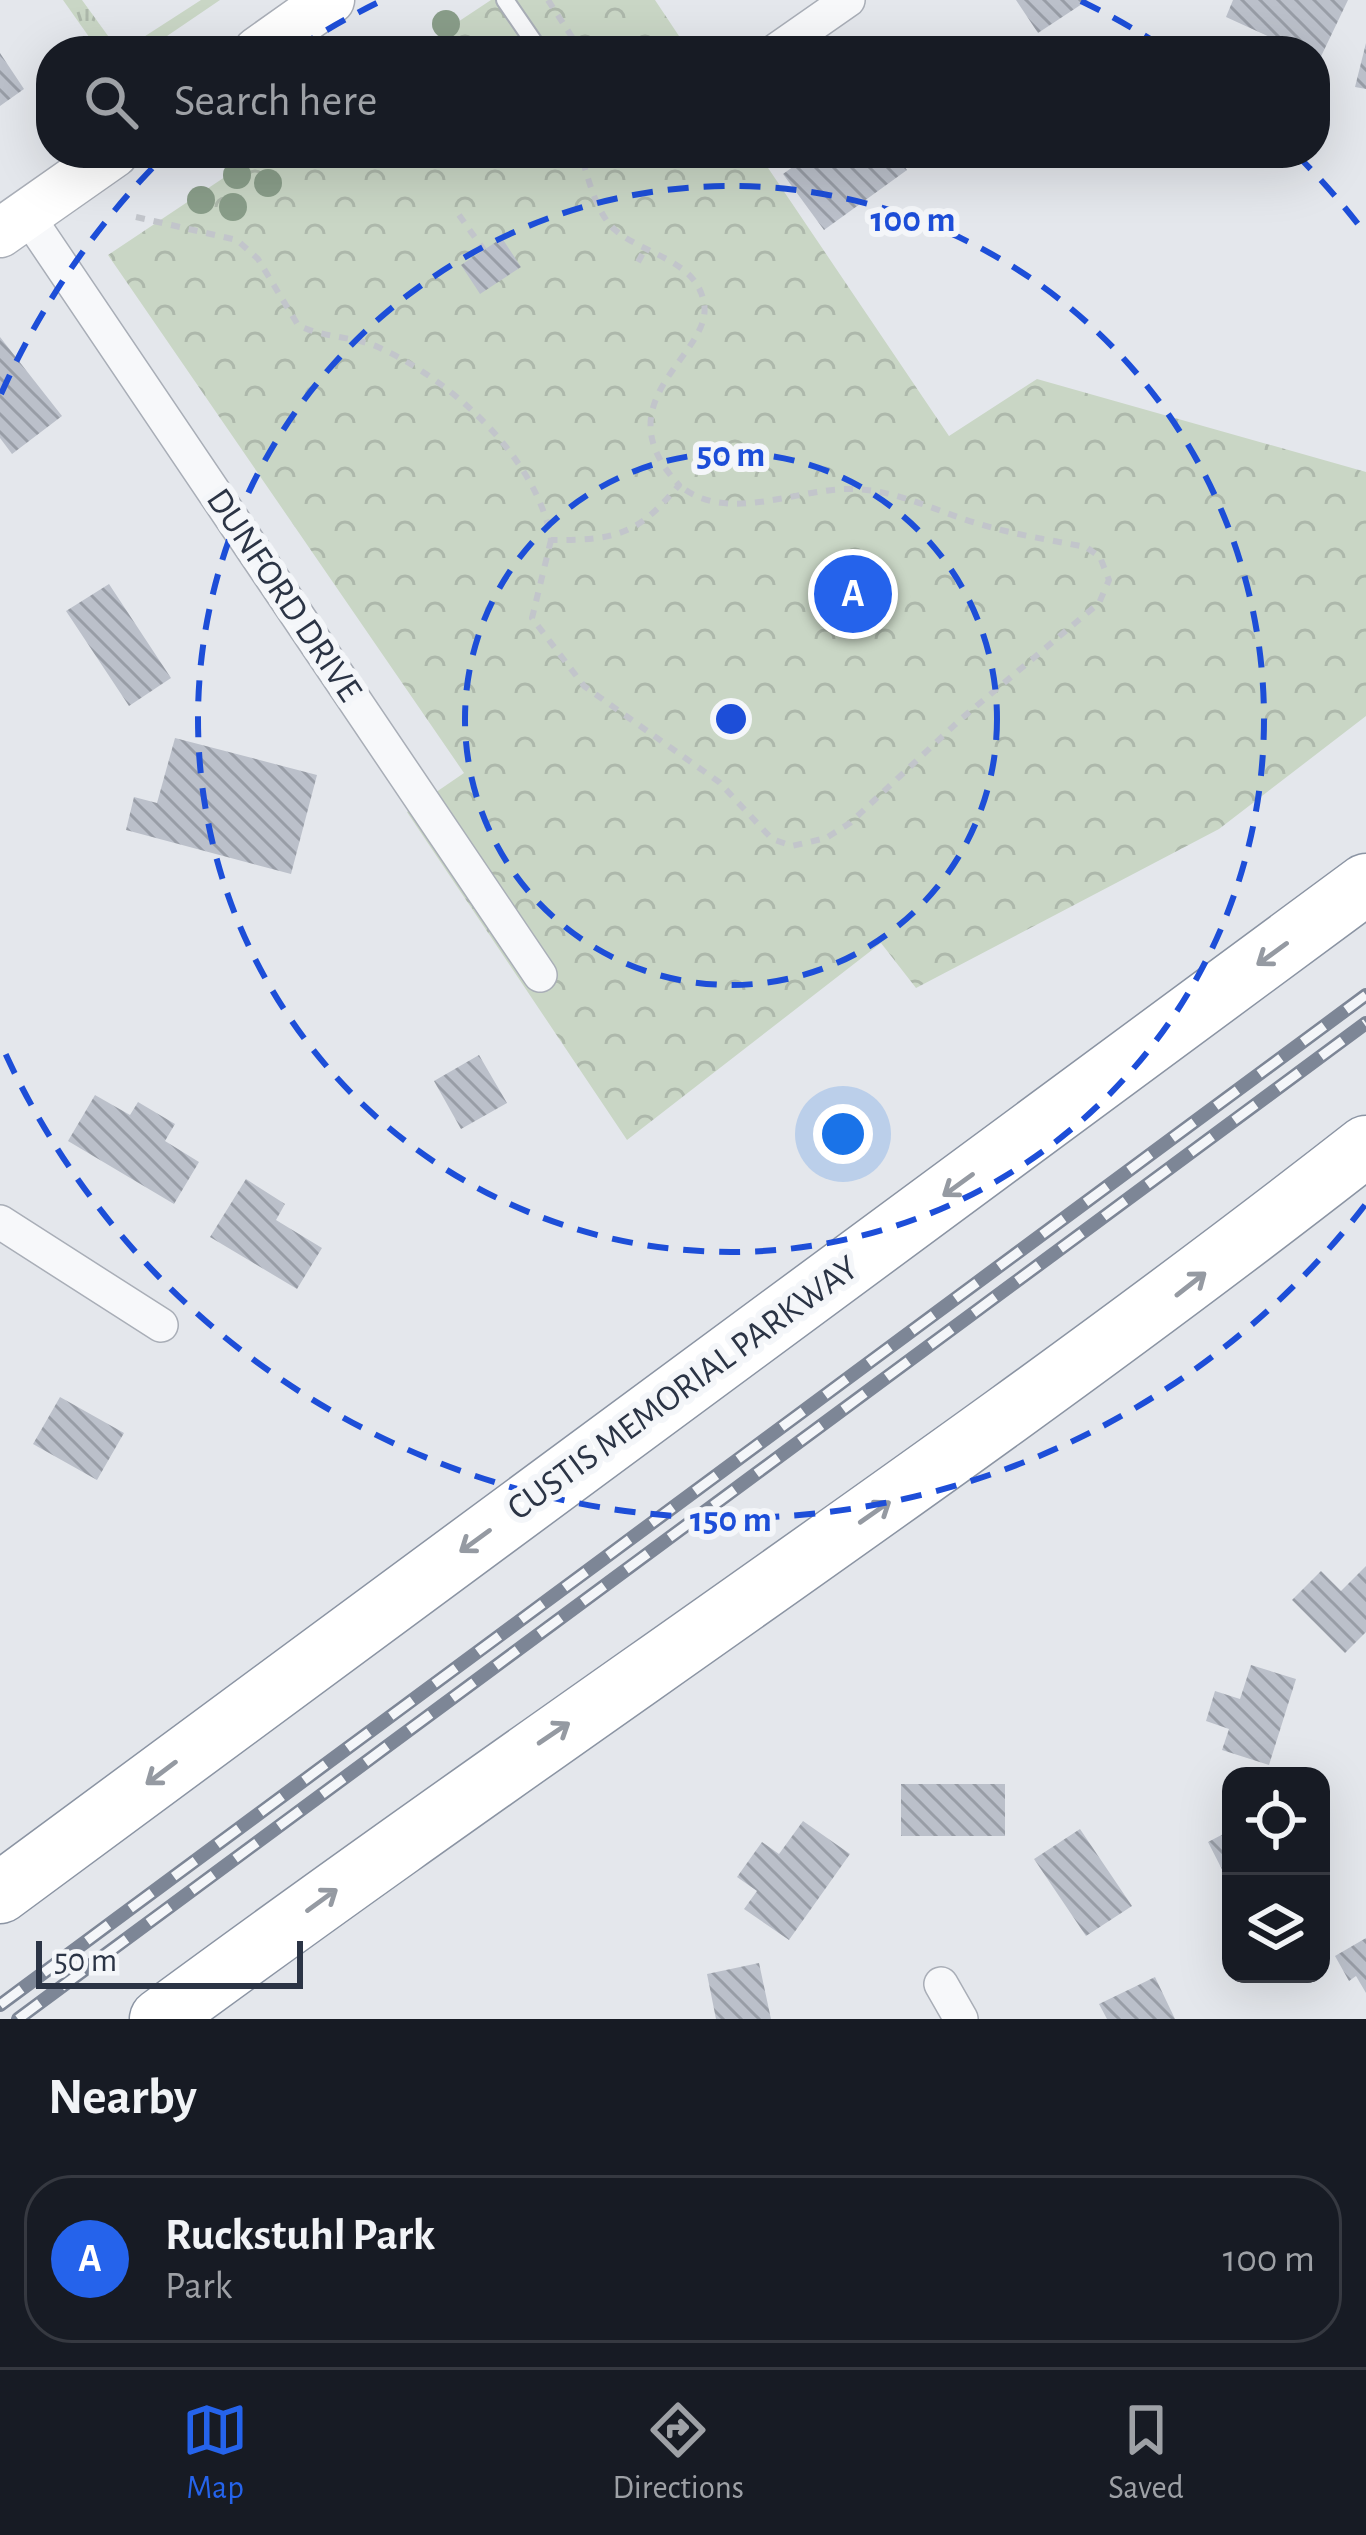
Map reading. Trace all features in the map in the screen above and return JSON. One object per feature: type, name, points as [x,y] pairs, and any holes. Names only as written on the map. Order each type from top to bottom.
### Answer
[{"type":"highway","name":"CUSTIS MEMORIAL PARKWAY","points":[[0,1892],[1366,884]]},
{"type":"highway","points":[[160,2019],[457,1799],[1159,1310],[1366,1146]]},
{"type":"main road","points":[[279,36],[330,0]]},
{"type":"main road","points":[[14,224],[93,168]]},
{"type":"street","points":[[796,36],[848,0]]},
{"type":"street","name":"DUNFORD DRIVE","points":[[14,224],[541,975]]},
{"type":"street","points":[[0,1222],[161,1325]]},
{"type":"street","points":[[941,1984],[961,2019]]},
{"type":"lane","points":[[505,0],[530,36]]},
{"type":"path","points":[[548,0],[571,36]]},
{"type":"path","points":[[136,218],[237,240],[258,260],[298,325],[374,345],[431,380],[474,415],[517,464],[543,507],[551,540],[532,618],[566,666],[584,686],[731,792],[772,839],[792,846],[826,838],[850,824],[961,719],[1100,603],[1109,580],[1100,557],[1086,548],[974,523],[907,496],[842,489],[724,502],[695,496],[679,485],[656,458],[653,416],[665,379],[700,328],[704,304],[692,275],[611,227],[587,168]]},
{"type":"path","points":[[459,215],[484,250]]},
{"type":"path","points":[[638,262],[645,249]]},
{"type":"path","points":[[551,540],[605,540],[624,533],[656,513],[679,485]]},
{"type":"green space","points":[[63,0],[82,0],[108,36],[88,36]]},
{"type":"green space","points":[[201,0],[220,0],[167,36],[145,36]]},
{"type":"green space","points":[[491,0],[655,0],[679,36],[437,36]]},
{"type":"green space","points":[[238,168],[768,168],[949,436],[1037,379],[1366,472],[1366,716],[1219,829],[916,988],[881,943],[627,1140],[407,812],[464,773],[108,255]]},
{"type":"building","points":[[1016,0],[1088,0],[1038,33]]},
{"type":"building","points":[[1233,0],[1348,0],[1330,38],[1268,36],[1226,17]]},
{"type":"building","points":[[1366,43],[1366,89],[1355,87]]},
{"type":"building","points":[[0,53],[24,89],[0,106]]},
{"type":"building","points":[[791,168],[907,170],[824,230],[783,174]]},
{"type":"building","points":[[502,238],[521,267],[480,294],[461,265]]},
{"type":"building","points":[[0,337],[62,416],[12,454],[0,438]]},
{"type":"building","points":[[109,584],[171,678],[129,706],[66,611]]},
{"type":"building","points":[[175,738],[317,775],[291,874],[126,830],[134,797],[157,803]]},
{"type":"building","points":[[479,1055],[507,1103],[461,1129],[434,1081]]},
{"type":"building","points":[[95,1095],[130,1115],[138,1102],[175,1124],[165,1141],[199,1162],[174,1204],[68,1141]]},
{"type":"building","points":[[246,1179],[285,1204],[276,1220],[322,1248],[297,1289],[210,1237]]},
{"type":"building","points":[[60,1397],[124,1433],[97,1480],[33,1444]]},
{"type":"building","points":[[1366,1566],[1366,1632],[1345,1653],[1292,1600],[1321,1571],[1341,1591]]},
{"type":"building","points":[[1251,1665],[1296,1679],[1269,1765],[1222,1750],[1229,1729],[1206,1721],[1215,1691],[1240,1699]]},
{"type":"building","points":[[901,1784],[1005,1784],[1005,1836],[901,1836]]},
{"type":"building","points":[[803,1821],[850,1854],[789,1940],[744,1909],[757,1891],[737,1877],[762,1842],[779,1854]]},
{"type":"building","points":[[1080,1829],[1132,1906],[1086,1936],[1034,1859]]},
{"type":"building","points":[[1222,1835],[1222,1869],[1208,1842]]},
{"type":"building","points":[[1366,1938],[1366,1993],[1356,1976],[1349,1981],[1335,1956]]},
{"type":"building","points":[[759,1963],[771,2019],[716,2019],[707,1974]]},
{"type":"building","points":[[1155,1977],[1175,2019],[1107,2019],[1099,2004]]},
{"type":"railway","points":[[0,2005],[1366,995]]},
{"type":"railway","points":[[18,2019],[1366,1023]]},
{"type":"place","name":"Ruckstuhl Park","points":[[853,594]]}]
